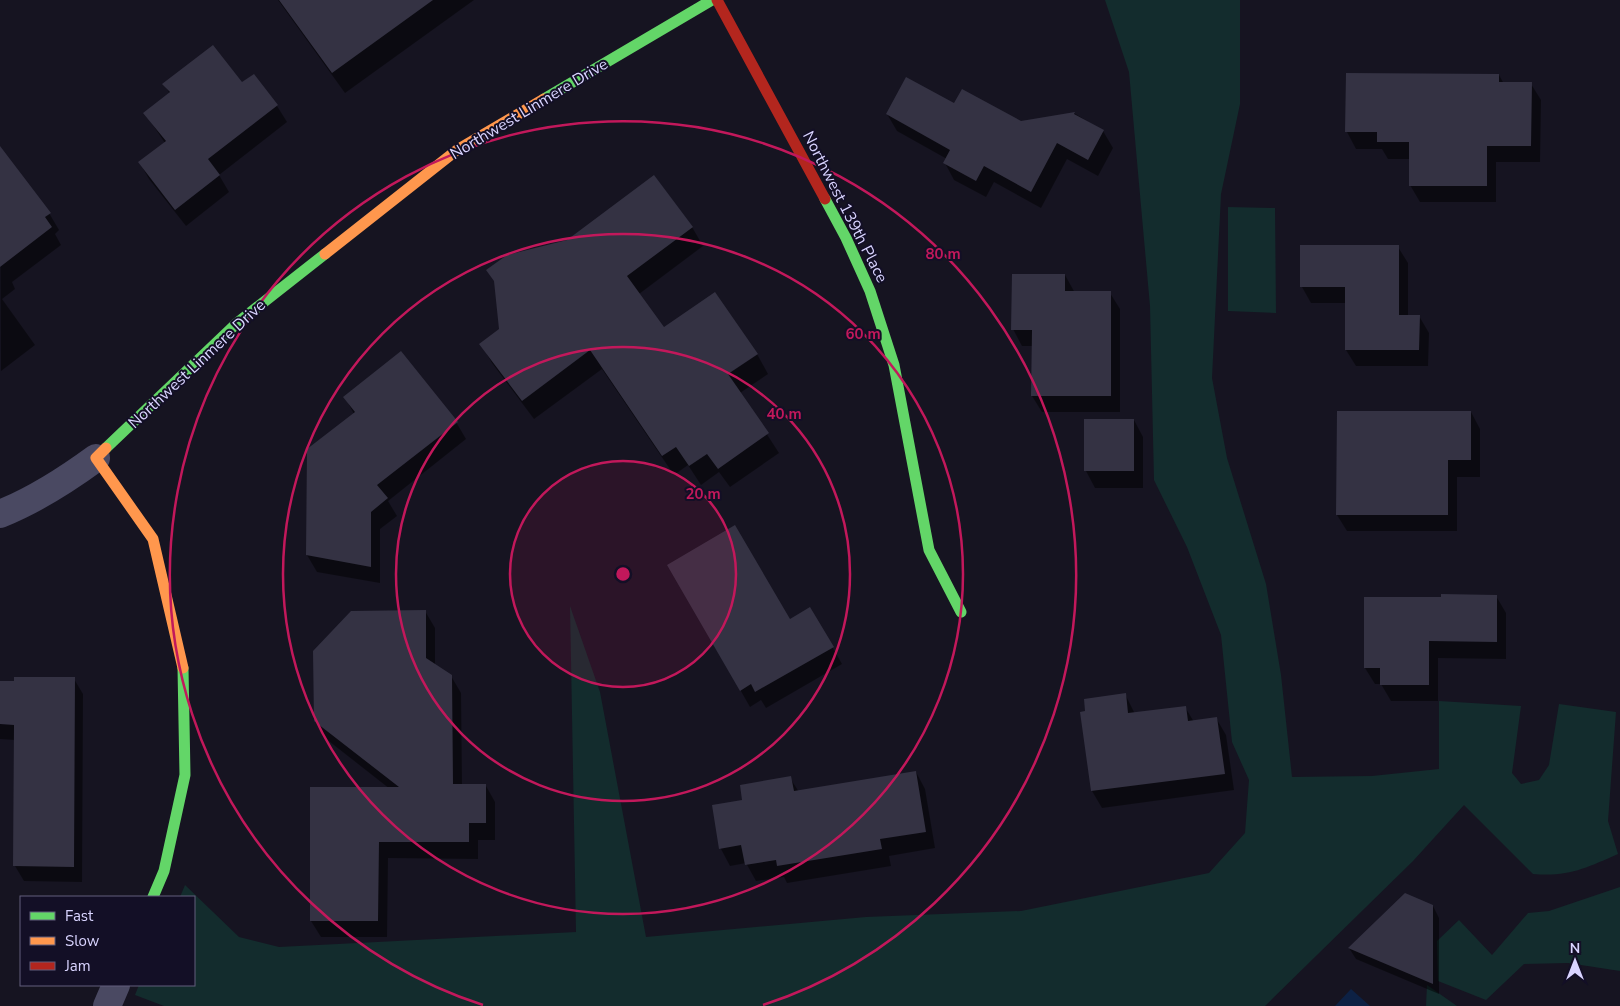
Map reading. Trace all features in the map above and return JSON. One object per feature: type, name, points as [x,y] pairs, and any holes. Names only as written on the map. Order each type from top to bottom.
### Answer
[{"type":"street","name":"Northwest Linmere Drive","points":[[96,458],[237,323],[457,150],[712,0]]},
{"type":"street","name":"Northwest 139th Place","points":[[717,0],[846,238],[870,291],[894,365],[929,550],[960,612]]},
{"type":"street","points":[[0,514],[30,500],[72,476],[96,458],[153,539],[184,672],[185,775],[164,871],[153,896]]},
{"type":"street","points":[[107,1006],[116,986]]},
{"type":"green space","points":[[1105,0],[1240,0],[1240,104],[1221,194],[1212,378],[1227,458],[1266,584],[1281,675],[1292,777],[1372,776],[1439,769],[1439,701],[1521,706],[1512,773],[1521,784],[1539,780],[1549,765],[1559,704],[1616,712],[1608,821],[1618,854],[1567,873],[1533,874],[1464,805],[1413,861],[1265,1006],[164,1006],[135,995],[139,986],[195,986],[195,896],[180,896],[185,885],[239,937],[279,947],[576,932],[570,606],[600,692],[646,937],[866,917],[1021,911],[1209,873],[1245,833],[1249,780],[1232,742],[1221,635],[1187,547],[1154,480],[1150,306],[1129,72]]},
{"type":"green space","points":[[1228,207],[1275,208],[1276,313],[1228,311]]},
{"type":"green space","points":[[1620,887],[1620,971],[1568,963],[1524,964],[1486,1000],[1438,981],[1437,941],[1459,920],[1492,955],[1528,913],[1549,911]]},
{"type":"green space","points":[[1427,985],[1457,1006],[1426,1006]]},
{"type":"water","points":[[1351,989],[1370,1006],[1335,1006]]},
{"type":"building","points":[[279,0],[433,0],[332,73]]},
{"type":"building","points":[[213,45],[242,82],[254,74],[278,105],[208,159],[220,175],[175,210],[138,162],[166,141],[143,113],[170,92],[162,84]]},
{"type":"building","points":[[1346,73],[1499,74],[1499,82],[1532,82],[1531,146],[1487,146],[1487,186],[1409,186],[1409,142],[1377,142],[1377,132],[1345,132]]},
{"type":"building","points":[[906,77],[954,103],[962,89],[1021,121],[1075,112],[1074,114],[1104,130],[1088,160],[1057,143],[1031,192],[984,166],[976,181],[943,163],[950,150],[886,114]]},
{"type":"building","points":[[0,146],[51,213],[45,217],[52,227],[0,267]]},
{"type":"building","points":[[654,175],[693,227],[627,276],[664,327],[715,292],[758,354],[728,374],[769,433],[718,469],[707,454],[689,466],[676,447],[662,456],[590,350],[522,401],[479,344],[499,329],[494,281],[486,270],[507,255],[567,240]]},
{"type":"building","points":[[1300,245],[1399,245],[1399,315],[1420,315],[1419,350],[1345,350],[1345,287],[1300,287]]},
{"type":"building","points":[[1012,274],[1065,274],[1065,291],[1111,291],[1111,396],[1031,396],[1032,330],[1011,330]]},
{"type":"building","points":[[401,351],[458,422],[377,485],[388,498],[371,512],[371,567],[306,555],[307,449],[355,412],[343,397]]},
{"type":"building","points":[[1337,411],[1471,411],[1471,460],[1448,460],[1448,515],[1336,515]]},
{"type":"building","points":[[1084,419],[1134,419],[1134,471],[1084,471]]},
{"type":"building","points":[[735,525],[790,619],[810,607],[834,647],[755,692],[751,684],[740,691],[667,565]]},
{"type":"building","points":[[1441,594],[1497,595],[1497,642],[1429,641],[1429,685],[1380,685],[1380,668],[1364,668],[1364,597],[1441,597]]},
{"type":"building","points":[[426,610],[426,658],[452,675],[453,784],[486,784],[486,823],[469,823],[469,842],[379,842],[378,921],[310,921],[310,787],[399,787],[314,721],[313,651],[351,611]]},
{"type":"building","points":[[14,677],[75,677],[74,867],[13,866],[14,725],[0,724],[0,681],[14,681]]},
{"type":"building","points":[[1126,693],[1128,713],[1186,706],[1188,721],[1217,717],[1225,774],[1091,791],[1080,712],[1085,711],[1084,699]]},
{"type":"building","points":[[916,771],[926,832],[880,839],[882,849],[777,866],[776,860],[745,865],[741,845],[719,849],[712,805],[742,800],[740,785],[791,776],[794,791]]},
{"type":"building","points":[[1405,893],[1433,905],[1433,984],[1348,948]]},
{"type":"traffic: fast","points":[[544,99],[712,0]]},
{"type":"traffic: fast","points":[[825,199],[846,238],[870,291],[894,365],[929,550],[961,612]]},
{"type":"traffic: fast","points":[[106,448],[237,323],[325,254]]},
{"type":"traffic: fast","points":[[153,896],[164,871],[185,775],[183,668]]},
{"type":"traffic: slow","points":[[325,254],[457,150],[544,99]]},
{"type":"traffic: slow","points":[[106,448],[96,458],[153,539],[183,668]]},
{"type":"traffic: jam","points":[[717,0],[825,199]]}]
